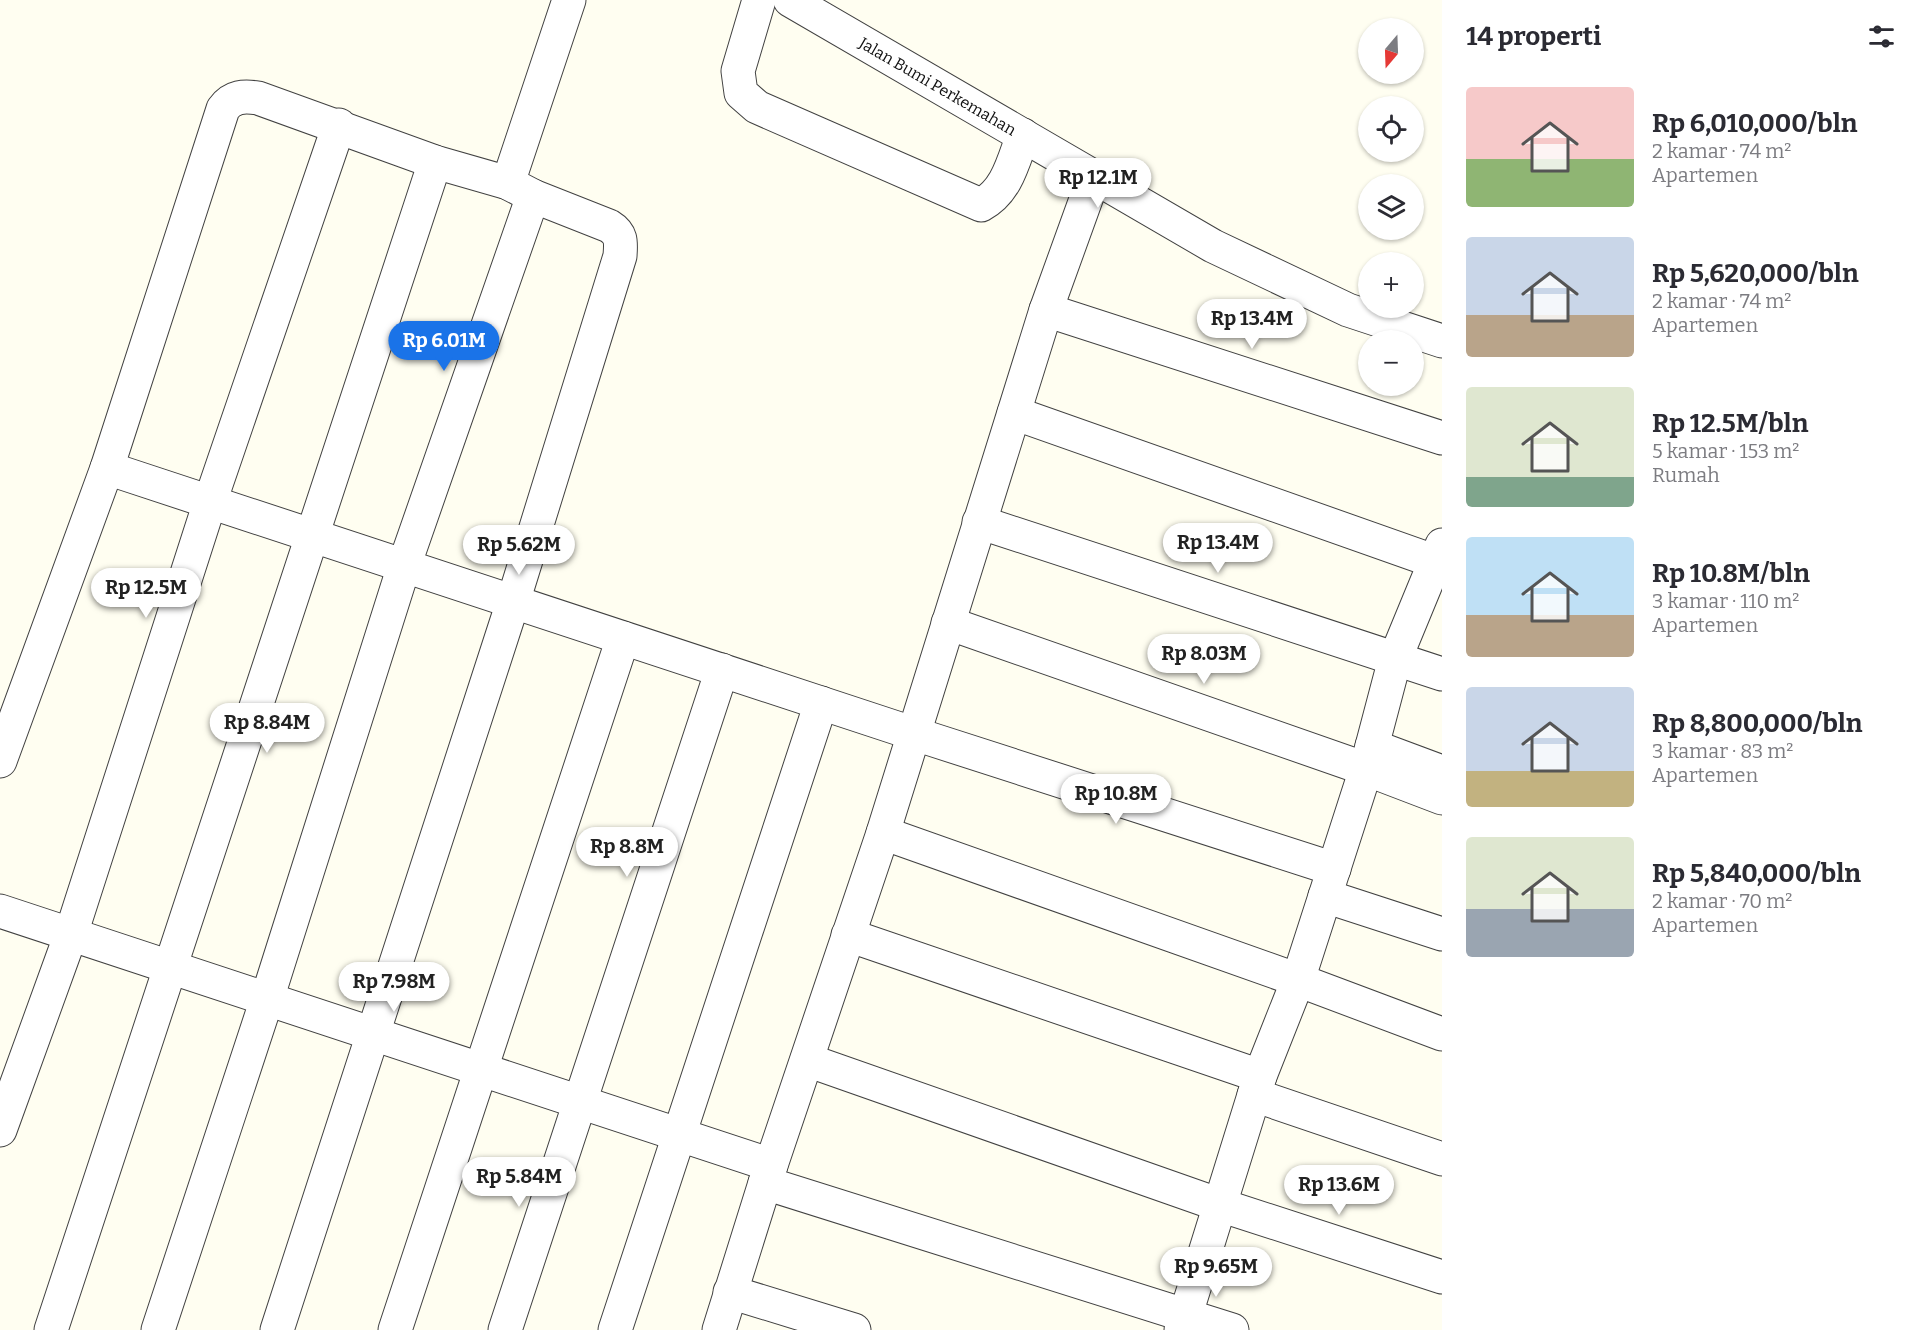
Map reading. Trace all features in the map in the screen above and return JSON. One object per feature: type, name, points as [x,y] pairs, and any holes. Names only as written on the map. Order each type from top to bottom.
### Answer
[{"type":"street","points":[[158,1330],[267,999],[521,190],[569,0]]},
{"type":"street","points":[[759,0],[738,71],[741,93],[757,107],[981,206],[991,200],[1005,184],[1023,135]]},
{"type":"street","name":"Jalan Bumi Perkemahan","points":[[790,0],[1213,246],[1338,305],[1442,341]]},
{"type":"street","points":[[0,760],[107,468],[223,109],[228,102],[244,96],[258,98],[339,125],[435,162],[521,190],[609,226],[620,236],[620,256],[513,602],[278,1330]]},
{"type":"street","points":[[0,1130],[71,934],[210,502],[339,125]]},
{"type":"street","points":[[51,1330],[435,162]]},
{"type":"street","points":[[719,1330],[768,1174],[915,734],[1046,310],[1094,177]]},
{"type":"street","points":[[1046,310],[1442,438]]},
{"type":"street","points":[[1014,413],[1440,557],[1395,659],[1369,757],[1330,883],[1298,980],[1257,1086],[1183,1323]]},
{"type":"street","points":[[107,468],[915,734],[1330,883],[1442,934]]},
{"type":"street","points":[[979,522],[1442,674]]},
{"type":"street","points":[[948,623],[1369,757],[1442,772]]},
{"type":"street","points":[[395,1330],[623,638]]},
{"type":"street","points":[[505,1330],[722,670]]},
{"type":"street","points":[[615,1330],[821,703]]},
{"type":"street","points":[[1369,757],[1442,798]]},
{"type":"street","points":[[883,833],[1298,980],[1442,1034]]},
{"type":"street","points":[[0,911],[679,1134],[768,1174],[1183,1323],[1232,1330]]},
{"type":"street","points":[[848,935],[1257,1086],[1442,1159]]},
{"type":"street","points":[[807,1060],[1220,1205],[1442,1277]]},
{"type":"street","points":[[730,1292],[854,1330]]}]
